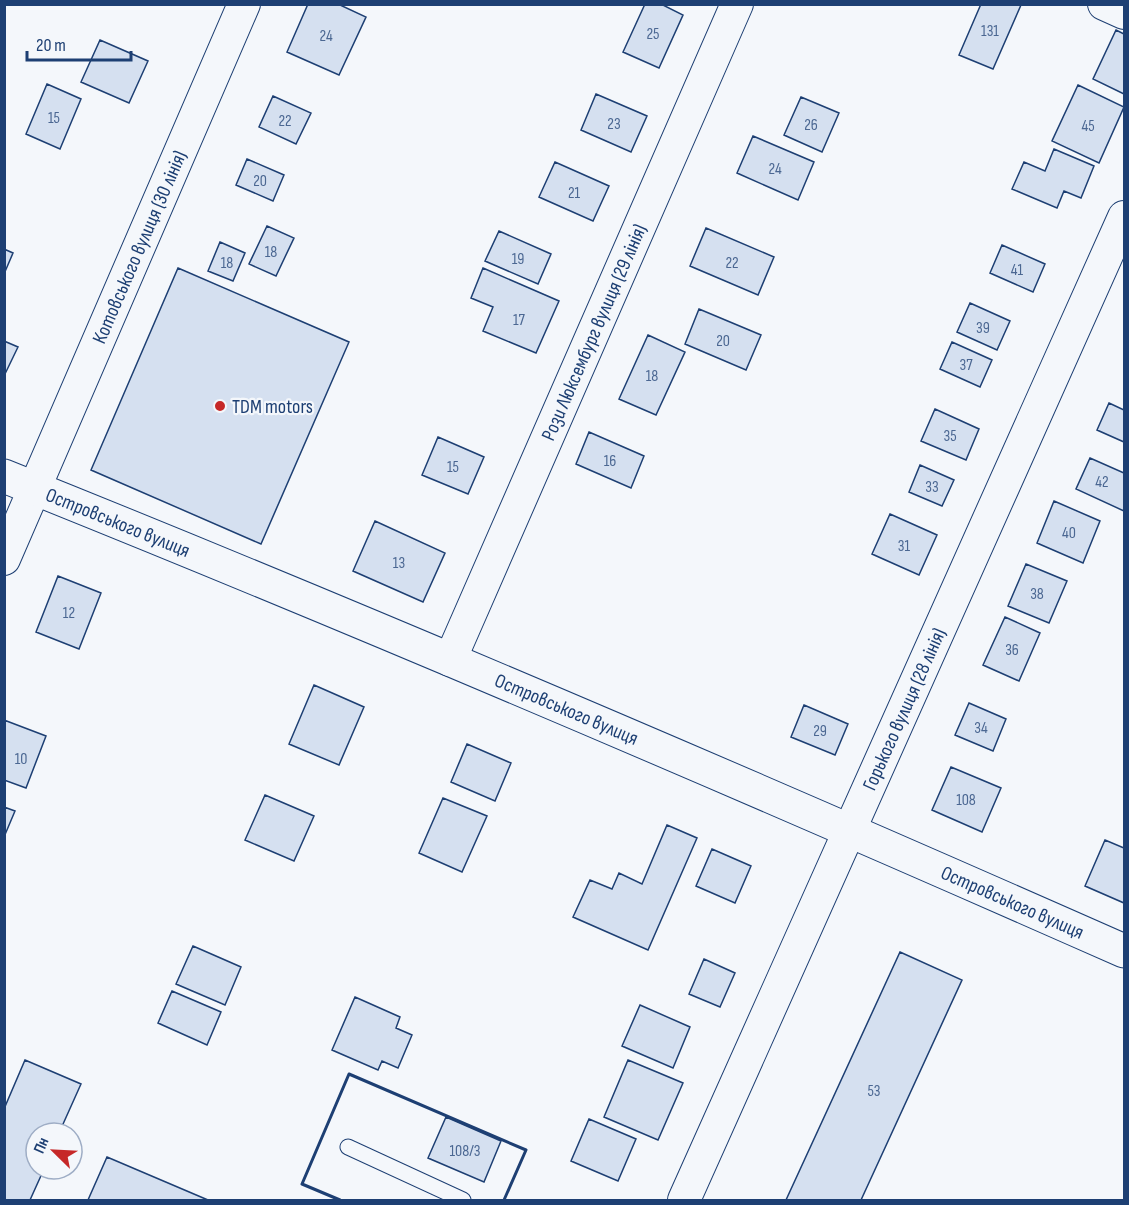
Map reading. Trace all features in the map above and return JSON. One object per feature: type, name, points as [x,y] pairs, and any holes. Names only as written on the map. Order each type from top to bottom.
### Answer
[{"type":"street","name":"Котовського вулиця (30 лiнiя)","points":[[4,559],[244,4]]},
{"type":"street","name":"Рози Люксембург вулиця (29 лiнiя)","points":[[450,660],[737,4]]},
{"type":"street","points":[[1104,4],[1125,13]]},
{"type":"street","name":"Горького вулиця (28 лiнiя)","points":[[684,1200],[852,831],[1125,217]]},
{"type":"street","name":"Островського вулиця","points":[[4,476],[450,660],[852,831],[1125,951]]},
{"type":"lane","points":[[348,1147],[463,1200]]},
{"type":"building","points":[[308,4],[338,4],[366,17],[339,75],[287,52]]},
{"type":"building","points":[[645,4],[661,4],[683,15],[659,68],[623,52]]},
{"type":"building","points":[[981,4],[1021,5],[993,69],[959,55]]},
{"type":"building","points":[[1116,30],[1124,34],[1124,94],[1093,79]]},
{"type":"building","points":[[100,40],[148,61],[129,103],[81,82]]},
{"type":"building","points":[[47,84],[81,99],[60,149],[26,134]]},
{"type":"building","points":[[1078,85],[1124,107],[1099,163],[1052,141]]},
{"type":"building","points":[[596,94],[647,116],[631,152],[581,130]]},
{"type":"building","points":[[273,96],[311,113],[296,144],[259,127]]},
{"type":"building","points":[[801,97],[839,113],[822,152],[784,135]]},
{"type":"building","points":[[753,136],[814,162],[798,200],[737,173]]},
{"type":"building","points":[[1054,149],[1094,166],[1081,198],[1064,191],[1057,208],[1012,189],[1024,162],[1045,171]]},
{"type":"building","points":[[247,159],[284,175],[273,201],[236,185]]},
{"type":"building","points":[[555,162],[609,186],[593,221],[539,197]]},
{"type":"building","points":[[267,226],[294,238],[276,276],[249,264]]},
{"type":"building","points":[[706,228],[774,257],[758,295],[690,266]]},
{"type":"building","points":[[499,231],[551,254],[538,284],[485,261]]},
{"type":"building","points":[[220,242],[245,253],[233,281],[208,271]]},
{"type":"building","points":[[1002,245],[1045,264],[1033,292],[990,273]]},
{"type":"building","points":[[4,249],[13,253],[4,274]]},
{"type":"building","name":"TDM motors","points":[[178,268],[349,342],[261,544],[91,470]]},
{"type":"building","points":[[483,268],[559,301],[536,353],[483,331],[493,307],[471,298]]},
{"type":"building","points":[[970,303],[1010,321],[997,350],[957,332]]},
{"type":"building","points":[[699,309],[761,335],[746,370],[685,344]]},
{"type":"building","points":[[648,335],[685,352],[656,415],[619,399]]},
{"type":"building","points":[[4,341],[18,347],[4,376]]},
{"type":"building","points":[[952,342],[992,360],[980,387],[940,369]]},
{"type":"building","points":[[1109,403],[1124,410],[1124,442],[1097,430]]},
{"type":"building","points":[[935,409],[979,429],[966,460],[921,441]]},
{"type":"building","points":[[589,432],[644,456],[631,488],[576,464]]},
{"type":"building","points":[[438,437],[484,457],[468,494],[422,475]]},
{"type":"building","points":[[1090,458],[1124,473],[1124,511],[1076,489]]},
{"type":"building","points":[[920,465],[954,480],[942,506],[909,492]]},
{"type":"building","points":[[1054,501],[1100,521],[1083,563],[1037,543]]},
{"type":"building","points":[[890,514],[937,535],[919,575],[872,554]]},
{"type":"building","points":[[375,521],[445,553],[423,602],[353,571]]},
{"type":"building","points":[[1026,564],[1067,581],[1049,623],[1008,606]]},
{"type":"building","points":[[58,576],[101,593],[79,649],[36,632]]},
{"type":"building","points":[[1005,617],[1040,633],[1019,681],[983,665]]},
{"type":"building","points":[[314,685],[364,707],[339,765],[289,744]]},
{"type":"building","points":[[969,703],[1006,719],[993,751],[955,735]]},
{"type":"building","points":[[804,705],[848,724],[835,755],[791,737]]},
{"type":"building","points":[[4,720],[46,736],[26,788],[4,780]]},
{"type":"building","points":[[467,744],[511,763],[495,801],[451,782]]},
{"type":"building","points":[[951,767],[1001,788],[982,832],[932,810]]},
{"type":"building","points":[[265,795],[314,816],[294,861],[245,840]]},
{"type":"building","points":[[443,798],[487,816],[462,872],[419,853]]},
{"type":"building","points":[[4,807],[15,811],[4,837]]},
{"type":"building","points":[[667,825],[697,838],[648,950],[573,917],[590,880],[612,889],[619,873],[642,884]]},
{"type":"building","points":[[1105,840],[1124,848],[1124,903],[1085,886]]},
{"type":"building","points":[[712,849],[751,866],[735,903],[696,886]]},
{"type":"building","points":[[193,946],[241,967],[225,1005],[176,984]]},
{"type":"building","points":[[900,952],[962,980],[861,1200],[786,1200]]},
{"type":"building","points":[[704,959],[735,973],[720,1007],[689,994]]},
{"type":"building","points":[[172,991],[221,1012],[207,1045],[158,1023]]},
{"type":"building","points":[[355,997],[400,1017],[396,1028],[412,1035],[398,1068],[382,1061],[378,1070],[332,1050]]},
{"type":"building","points":[[640,1005],[690,1027],[673,1068],[622,1046]]},
{"type":"building","points":[[25,1060],[81,1084],[64,1121],[24,1121],[24,1181],[39,1181],[30,1200],[4,1200],[4,1109]]},
{"type":"building","points":[[628,1060],[683,1083],[658,1140],[604,1117]]},
{"type":"building","points":[[446,1117],[501,1141],[484,1182],[428,1158]]},
{"type":"building","points":[[589,1119],[636,1139],[618,1181],[571,1161]]},
{"type":"building","points":[[107,1157],[208,1200],[88,1200]]},
{"type":"wall","points":[[340,1200],[302,1184],[349,1074],[526,1150],[504,1200]]},
{"type":"place","name":"TDM motors","points":[[220,406]]}]
